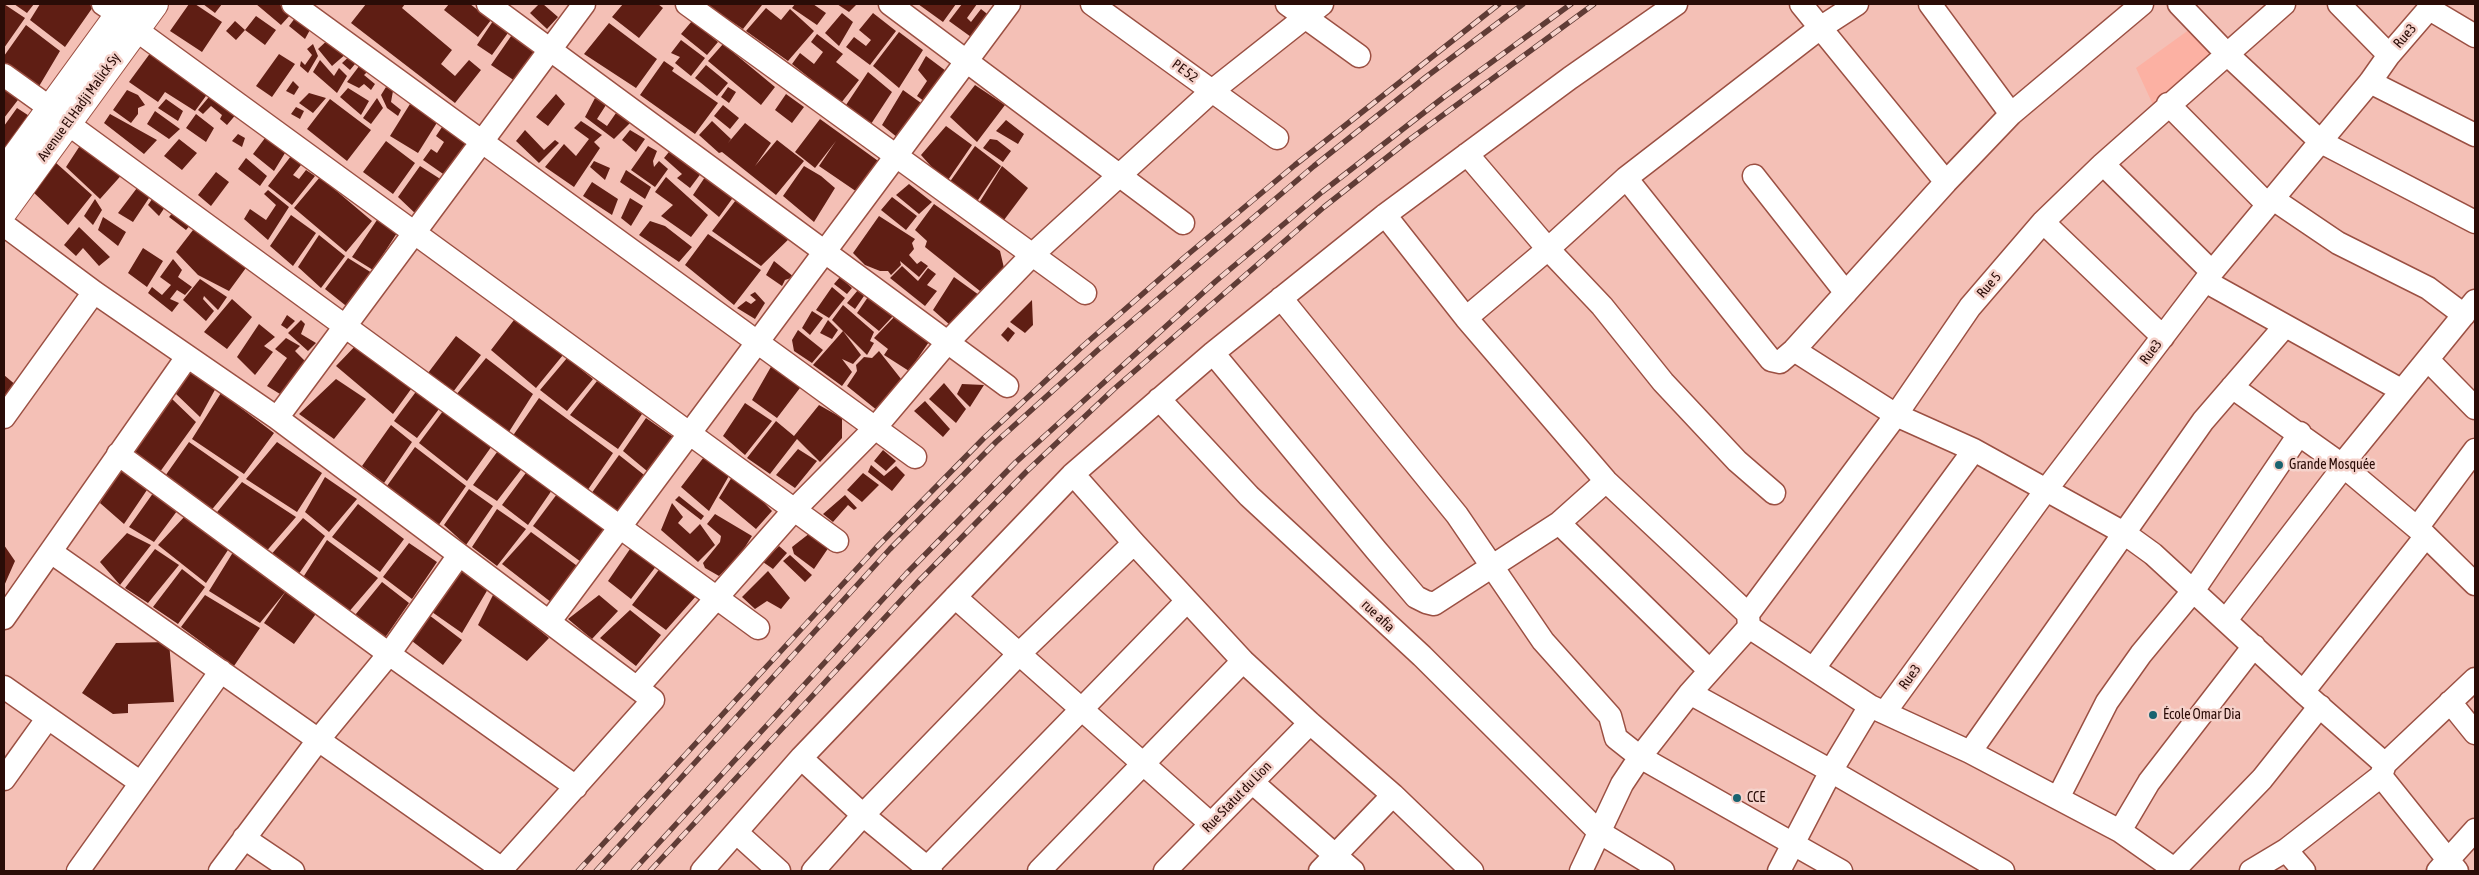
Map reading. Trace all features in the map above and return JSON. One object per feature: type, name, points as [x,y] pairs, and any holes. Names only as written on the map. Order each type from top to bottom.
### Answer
[{"type":"street","name":"Avenue El Hadji Malick Sy","points":[[4,210],[121,13],[154,4]]},
{"type":"street","points":[[293,4],[915,457]]},
{"type":"street","points":[[488,4],[1007,386]]},
{"type":"street","points":[[277,418],[584,4]]},
{"type":"street","points":[[687,4],[1085,293]]},
{"type":"street","points":[[890,4],[1183,223]]},
{"type":"street","points":[[550,621],[1008,4]]},
{"type":"street","name":"PE 52","points":[[1092,4],[1277,138]]},
{"type":"street","points":[[702,871],[801,758],[1073,474],[1213,353],[1385,216],[1467,154],[1676,4]]},
{"type":"street","points":[[1801,4],[1946,182]]},
{"type":"street","points":[[1466,318],[1548,249],[1626,178],[1820,28],[1857,4]]},
{"type":"street","points":[[1930,4],[2011,114]]},
{"type":"street","points":[[1626,178],[1771,360],[1780,362],[1794,350],[1946,182],[2011,114],[2142,4]]},
{"type":"street","points":[[2179,4],[2227,54],[2321,142],[2475,222]]},
{"type":"street","name":"Rue 5","points":[[1581,871],[1622,784],[1640,757],[1748,621],[1896,415],[1970,307],[2043,222],[2102,164],[2284,4]]},
{"type":"street","points":[[2339,4],[2389,54]]},
{"type":"street","points":[[2431,6],[2475,36]]},
{"type":"street","name":"Rue3","points":[[1779,871],[1831,771],[2209,276],[2370,82],[2389,54],[2431,6]]},
{"type":"street","points":[[637,688],[794,510],[875,428],[947,343],[1032,255],[1305,8],[1359,56]]},
{"type":"street","points":[[121,13],[414,233],[837,541]]},
{"type":"street","points":[[4,74],[758,628]]},
{"type":"street","points":[[2370,82],[2475,135]]},
{"type":"street","points":[[2168,104],[2271,202],[2338,243],[2470,308],[2401,390],[2342,465],[2226,620]]},
{"type":"street","name":"Avenue El Hadji Malick Sy","points":[[4,172],[59,116]]},
{"type":"street","points":[[1467,154],[1548,249],[1602,306],[1663,382],[1737,461],[1774,493]]},
{"type":"street","points":[[2102,164],[2209,276],[2285,326],[2401,390]]},
{"type":"street","points":[[1754,176],[1846,293]]},
{"type":"street","points":[[1385,216],[1466,318],[1606,481],[1748,621],[1814,668],[1878,709],[1970,752],[2120,831],[2176,870],[2262,779],[2311,699],[2475,450]]},
{"type":"street","points":[[2043,222],[2163,337]]},
{"type":"street","points":[[4,225],[94,292],[277,418],[653,700],[501,870],[319,738],[51,552]]},
{"type":"street","points":[[4,417],[94,292]]},
{"type":"street","points":[[1281,298],[1457,515],[1543,641],[1610,716],[1616,738],[1640,757],[1841,871]]},
{"type":"street","points":[[1970,752],[2203,420],[2285,326]]},
{"type":"street","points":[[1794,350],[1896,415],[1974,450],[2124,533],[2173,570],[2193,591],[2311,699],[2383,770],[2448,868],[2475,830]]},
{"type":"street","points":[[1213,353],[1416,597],[1434,604],[1559,523],[1606,481]]},
{"type":"street","points":[[4,618],[187,357]]},
{"type":"street","points":[[2428,360],[2475,408]]},
{"type":"street","points":[[2232,387],[2300,433],[2342,465],[2473,576]]},
{"type":"street","name":"rue afia","points":[[1159,399],[1249,496],[1422,656],[1599,832],[1663,871]]},
{"type":"street","points":[[2058,798],[2107,702],[2141,654],[2193,591],[2300,433]]},
{"type":"street","points":[[1814,668],[1974,450]]},
{"type":"street","points":[[118,454],[389,654],[576,787]]},
{"type":"street","points":[[1073,474],[1243,661],[1310,723],[1393,795],[1472,871]]},
{"type":"street","points":[[1559,523],[1710,670]]},
{"type":"street","points":[[813,871],[864,815],[1019,654],[1134,543]]},
{"type":"street","points":[[220,871],[319,738],[389,654],[459,555]]},
{"type":"street","points":[[955,597],[1211,824]]},
{"type":"street","points":[[801,758],[927,870],[1187,600]]},
{"type":"street","points":[[2120,831],[2149,782],[2254,646]]},
{"type":"street","points":[[1039,871],[1243,661]]},
{"type":"street","points":[[83,869],[141,783],[221,671]]},
{"type":"street","points":[[2251,871],[2286,850],[2383,770],[2475,679]]},
{"type":"street","points":[[4,687],[47,719],[141,783]]},
{"type":"street","points":[[1690,693],[1831,771],[2003,871]]},
{"type":"street","points":[[2450,702],[2475,733]]},
{"type":"street","points":[[4,779],[47,719]]},
{"type":"street","name":"Rue Statut du Lion","points":[[1165,871],[1310,723]]},
{"type":"street","points":[[1252,782],[1328,863],[1353,871]]},
{"type":"street","points":[[1328,863],[1393,795]]},
{"type":"street","points":[[737,833],[779,871]]},
{"type":"street","points":[[244,838],[293,871]]},
{"type":"street","points":[[2286,850],[2304,871]]},
{"type":"shaded area","points":[[2197,24],[2218,52],[2154,107],[2136,68]]},
{"type":"building","points":[[4,4],[25,18],[4,48]]},
{"type":"building","points":[[14,4],[34,4],[27,13]]},
{"type":"building","points":[[40,4],[89,4],[93,7],[65,47],[30,20]]},
{"type":"building","points":[[189,4],[195,4],[222,22],[202,52],[170,31]]},
{"type":"building","points":[[203,4],[222,4],[215,13]]},
{"type":"building","points":[[256,4],[279,4],[291,14],[281,25]]},
{"type":"building","points":[[366,4],[405,4],[402,8],[452,50],[441,64],[455,76],[469,60],[481,70],[455,103],[351,23]]},
{"type":"building","points":[[449,4],[470,4],[491,20],[478,37],[444,10]]},
{"type":"building","points":[[539,4],[543,4],[558,17],[547,29],[530,13]]},
{"type":"building","points":[[623,4],[658,4],[663,8],[639,38],[612,17]]},
{"type":"building","points":[[709,4],[762,5],[743,29],[708,6]]},
{"type":"building","points":[[795,4],[813,4],[826,13],[817,25],[792,8]]},
{"type":"building","points":[[837,4],[857,4],[849,12]]},
{"type":"building","points":[[918,4],[956,4],[943,22]]},
{"type":"building","points":[[962,4],[977,4],[967,18],[971,22],[981,9],[991,17],[978,42],[949,21]]},
{"type":"building","points":[[766,8],[781,20],[790,9],[814,31],[788,61],[746,31]]},
{"type":"building","points":[[842,13],[853,22],[839,46],[825,33]]},
{"type":"building","points":[[873,13],[896,31],[870,65],[846,47],[854,37],[866,46],[871,40],[859,30]]},
{"type":"building","points":[[497,15],[513,26],[492,55],[477,45]]},
{"type":"building","points":[[256,16],[276,30],[265,45],[245,30]]},
{"type":"building","points":[[295,18],[311,28],[305,39],[289,26]]},
{"type":"building","points":[[235,21],[245,30],[236,40],[226,31]]},
{"type":"building","points":[[692,21],[718,42],[707,55],[681,34]]},
{"type":"building","points":[[609,23],[657,59],[636,88],[584,54]]},
{"type":"building","points":[[26,25],[60,51],[38,88],[4,66],[4,56]]},
{"type":"building","points":[[516,29],[539,45],[515,81],[491,65]]},
{"type":"building","points":[[899,32],[923,50],[899,88],[873,66]]},
{"type":"building","points":[[817,34],[843,54],[836,62],[859,80],[841,103],[792,64],[800,53],[814,64],[823,52],[811,42]]},
{"type":"building","points":[[332,36],[347,53],[332,66],[318,49]]},
{"type":"building","points":[[681,40],[705,58],[691,76],[675,63],[680,57],[671,53]]},
{"type":"building","points":[[313,44],[318,56],[308,73],[300,66],[301,61],[305,65],[312,55],[307,49]]},
{"type":"building","points":[[723,44],[775,87],[761,105],[708,61]]},
{"type":"building","points":[[154,48],[211,89],[195,111],[165,92],[158,102],[129,82]]},
{"type":"building","points":[[279,54],[295,64],[272,97],[256,86]]},
{"type":"building","points":[[352,54],[360,58],[350,70],[342,63]]},
{"type":"building","points":[[926,56],[946,71],[928,104],[917,96],[927,81],[918,70]]},
{"type":"building","points":[[320,60],[334,76],[339,68],[347,76],[337,93],[313,72]]},
{"type":"building","points":[[363,61],[373,66],[364,75],[375,84],[371,90],[364,84],[359,88],[347,82]]},
{"type":"building","points":[[664,61],[674,68],[672,71],[718,103],[695,134],[640,95]]},
{"type":"building","points":[[706,65],[728,83],[717,96],[695,78]]},
{"type":"building","points":[[868,72],[892,92],[871,124],[846,105]]},
{"type":"building","points":[[293,81],[299,87],[294,95],[286,91]]},
{"type":"building","points":[[4,84],[21,96],[4,118]]},
{"type":"building","points":[[975,85],[1005,105],[977,142],[950,117]]},
{"type":"building","points":[[386,87],[393,91],[391,102],[401,110],[398,116],[387,108],[381,95]]},
{"type":"building","points":[[728,87],[736,92],[729,103],[721,97]]},
{"type":"building","points":[[348,88],[369,101],[361,115],[340,97]]},
{"type":"building","points":[[127,90],[138,95],[145,105],[138,108],[138,114],[131,123],[113,110]]},
{"type":"building","points":[[903,90],[928,108],[903,142],[882,125]]},
{"type":"building","points":[[213,92],[238,112],[227,125],[220,119],[222,115],[211,106],[203,114],[198,110]]},
{"type":"building","points":[[309,93],[326,98],[313,113],[299,103]]},
{"type":"building","points":[[556,94],[565,104],[548,126],[536,117]]},
{"type":"building","points":[[786,94],[804,107],[792,123],[775,110]]},
{"type":"building","points":[[377,98],[383,108],[371,124],[363,118]]},
{"type":"building","points":[[595,98],[606,105],[597,119],[607,126],[616,113],[632,121],[614,139],[585,117]]},
{"type":"building","points":[[166,99],[183,111],[178,121],[158,108]]},
{"type":"building","points":[[330,99],[371,130],[347,161],[307,129]]},
{"type":"building","points":[[410,104],[438,121],[418,153],[390,136]]},
{"type":"building","points":[[723,105],[739,118],[730,129],[714,116]]},
{"type":"building","points":[[296,107],[304,111],[300,119],[291,114]]},
{"type":"building","points":[[17,108],[37,121],[4,166],[4,126]]},
{"type":"building","points":[[155,111],[180,129],[169,139],[147,124]]},
{"type":"building","points":[[110,114],[157,140],[144,154],[104,123]]},
{"type":"building","points":[[196,114],[214,128],[206,142],[186,128]]},
{"type":"building","points":[[820,119],[881,163],[860,194],[819,166],[836,141],[815,168],[795,152]]},
{"type":"building","points":[[1006,120],[1024,134],[1018,144],[996,131]]},
{"type":"building","points":[[581,121],[602,135],[594,142],[600,148],[574,187],[545,167],[564,144],[576,156],[589,139],[574,128]]},
{"type":"building","points":[[712,121],[731,139],[728,143],[745,123],[771,143],[755,166],[777,140],[804,161],[776,195],[722,152],[719,153],[699,135]]},
{"type":"building","points":[[444,124],[470,141],[446,176],[423,160],[431,149],[437,153],[444,142],[436,136]]},
{"type":"building","points":[[946,126],[972,145],[946,183],[921,155]]},
{"type":"building","points":[[525,130],[544,150],[555,140],[559,143],[539,163],[516,141]]},
{"type":"building","points":[[630,130],[645,139],[636,152],[622,140]]},
{"type":"building","points":[[238,134],[245,138],[242,147],[232,141]]},
{"type":"building","points":[[265,138],[285,153],[274,171],[253,154]]},
{"type":"building","points":[[179,139],[197,153],[182,170],[164,156]]},
{"type":"building","points":[[990,139],[997,140],[1011,151],[1003,162],[983,148]]},
{"type":"building","points":[[83,141],[126,170],[100,199],[66,167]]},
{"type":"building","points":[[386,141],[415,163],[393,194],[363,172]]},
{"type":"building","points":[[648,146],[657,151],[653,161],[654,167],[659,161],[668,169],[655,187],[631,170]]},
{"type":"building","points":[[975,146],[1001,166],[976,203],[949,183]]},
{"type":"building","points":[[673,147],[705,168],[690,188],[677,178],[682,174],[664,158]]},
{"type":"building","points":[[291,156],[301,165],[293,175],[299,179],[306,170],[315,176],[292,205],[268,186]]},
{"type":"building","points":[[246,158],[267,176],[260,186],[238,169]]},
{"type":"building","points":[[594,161],[610,168],[605,180],[590,167]]},
{"type":"building","points":[[55,162],[92,195],[68,225],[32,191]]},
{"type":"building","points":[[420,166],[445,182],[418,216],[398,197]]},
{"type":"building","points":[[804,166],[821,176],[835,188],[814,222],[783,196]]},
{"type":"building","points":[[1002,166],[1028,188],[1004,220],[979,203]]},
{"type":"building","points":[[626,170],[651,187],[645,199],[620,182]]},
{"type":"building","points":[[709,171],[737,192],[719,217],[693,195]]},
{"type":"building","points":[[216,172],[229,182],[211,206],[198,195]]},
{"type":"building","points":[[320,177],[372,221],[346,252],[294,208]]},
{"type":"building","points":[[666,177],[708,215],[691,237],[661,216],[673,205],[655,192]]},
{"type":"building","points":[[143,180],[155,189],[133,222],[118,213]]},
{"type":"building","points":[[592,182],[618,199],[612,215],[583,196]]},
{"type":"building","points":[[909,184],[932,202],[919,214],[896,195]]},
{"type":"building","points":[[268,190],[289,207],[268,240],[244,219],[250,209],[266,220],[276,205],[264,194]]},
{"type":"building","points":[[157,192],[169,201],[159,216],[148,205]]},
{"type":"building","points":[[739,196],[792,236],[761,266],[712,231]]},
{"type":"building","points":[[892,197],[917,216],[906,230],[881,210]]},
{"type":"building","points":[[630,198],[643,206],[631,226],[621,218]]},
{"type":"building","points":[[95,199],[102,210],[93,225],[84,216]]},
{"type":"building","points":[[934,204],[1000,251],[1004,268],[980,291],[925,247],[927,241],[915,230]]},
{"type":"building","points":[[175,210],[192,223],[186,230],[169,217]]},
{"type":"building","points":[[291,215],[316,233],[293,266],[270,246]]},
{"type":"building","points":[[879,216],[915,239],[912,243],[914,249],[909,255],[917,264],[921,261],[928,266],[919,277],[900,261],[901,265],[891,275],[888,271],[880,271],[865,265],[853,253]]},
{"type":"building","points":[[103,217],[126,232],[118,246],[98,230]]},
{"type":"building","points":[[377,220],[397,233],[373,270],[352,257]]},
{"type":"building","points":[[200,221],[251,261],[229,291],[198,275],[176,252]]},
{"type":"building","points":[[650,221],[665,226],[692,247],[679,262],[639,235]]},
{"type":"building","points":[[79,227],[110,257],[99,266],[83,248],[76,256],[64,245]]},
{"type":"building","points":[[708,234],[761,270],[734,305],[685,265]]},
{"type":"building","points":[[319,235],[345,256],[321,288],[298,267]]},
{"type":"building","points":[[143,248],[163,261],[147,287],[128,273]]},
{"type":"building","points":[[348,258],[372,273],[350,309],[325,289]]},
{"type":"building","points":[[173,259],[182,270],[178,277],[192,287],[185,295],[177,290],[170,299],[179,303],[172,312],[148,293],[152,287],[162,295],[171,285],[160,277]]},
{"type":"building","points":[[774,261],[794,277],[785,280],[782,286],[766,275]]},
{"type":"building","points":[[902,266],[918,281],[928,268],[936,274],[927,285],[937,291],[925,306],[890,278]]},
{"type":"building","points":[[840,277],[852,288],[847,294],[834,284]]},
{"type":"building","points":[[954,277],[979,295],[950,325],[933,310]]},
{"type":"building","points":[[200,279],[227,297],[218,310],[204,296],[203,299],[214,311],[206,321],[183,300]]},
{"type":"building","points":[[832,287],[845,298],[829,318],[816,310]]},
{"type":"building","points":[[858,290],[864,296],[855,309],[847,303]]},
{"type":"building","points":[[755,292],[765,303],[755,319],[737,308],[746,301],[751,304],[756,300],[750,295]]},
{"type":"building","points":[[868,297],[894,315],[879,331],[857,313]]},
{"type":"building","points":[[232,299],[252,317],[227,349],[204,332]]},
{"type":"building","points":[[1032,300],[1033,325],[1025,333],[1010,322]]},
{"type":"building","points":[[843,305],[874,332],[870,341],[874,343],[867,355],[832,320]]},
{"type":"building","points":[[812,311],[823,318],[810,335],[802,328]]},
{"type":"building","points":[[287,315],[295,321],[287,329],[281,325]]},
{"type":"building","points":[[896,315],[931,339],[909,371],[884,355],[888,349],[874,338]]},
{"type":"building","points":[[301,320],[305,324],[301,334],[316,343],[308,351],[288,333]]},
{"type":"building","points":[[514,320],[563,355],[536,388],[491,350]]},
{"type":"building","points":[[828,320],[838,330],[832,339],[820,333]]},
{"type":"building","points":[[259,324],[275,337],[264,346],[273,352],[255,375],[237,357]]},
{"type":"building","points":[[1008,327],[1015,333],[1008,342],[1001,335]]},
{"type":"building","points":[[798,330],[823,350],[812,363],[794,351],[792,340]]},
{"type":"building","points":[[843,331],[861,355],[853,364],[842,359],[852,372],[842,386],[813,365]]},
{"type":"building","points":[[456,336],[481,355],[450,396],[425,377]]},
{"type":"building","points":[[286,338],[300,346],[295,351],[305,361],[302,371],[288,390],[280,394],[267,386],[287,358],[275,349]]},
{"type":"building","points":[[359,342],[414,385],[393,414],[336,366]]},
{"type":"building","points":[[879,351],[905,384],[878,411],[847,386],[857,371],[856,365],[864,357],[872,358]]},
{"type":"building","points":[[486,358],[533,394],[507,435],[456,395]]},
{"type":"building","points":[[567,358],[593,379],[567,411],[540,390]]},
{"type":"building","points":[[772,365],[803,384],[777,418],[752,400]]},
{"type":"building","points":[[193,369],[217,386],[200,417],[174,392]]},
{"type":"building","points":[[4,375],[17,386],[4,407]]},
{"type":"building","points":[[336,379],[366,399],[334,439],[299,414]]},
{"type":"building","points":[[597,381],[642,414],[618,449],[570,415]]},
{"type":"building","points":[[944,383],[966,409],[956,423],[929,399]]},
{"type":"building","points":[[962,384],[984,385],[970,407],[957,394]]},
{"type":"building","points":[[418,389],[442,405],[417,438],[394,421]]},
{"type":"building","points":[[221,393],[274,433],[244,474],[192,439]]},
{"type":"building","points":[[171,398],[196,422],[157,476],[128,454]]},
{"type":"building","points":[[539,398],[613,453],[587,491],[512,437]]},
{"type":"building","points":[[925,401],[950,429],[943,437],[914,411]]},
{"type":"building","points":[[745,403],[772,421],[745,455],[723,436]]},
{"type":"building","points":[[819,405],[842,418],[842,438],[820,462],[797,439],[770,474],[747,458],[776,421],[794,436]]},
{"type":"building","points":[[446,407],[494,443],[467,481],[419,443]]},
{"type":"building","points":[[646,418],[679,441],[653,476],[623,451]]},
{"type":"building","points":[[391,425],[412,442],[384,483],[362,466]]},
{"type":"building","points":[[189,442],[239,477],[209,513],[163,479]]},
{"type":"building","points":[[277,442],[322,473],[297,512],[246,479]]},
{"type":"building","points":[[415,447],[466,486],[438,526],[387,486]]},
{"type":"building","points":[[500,448],[524,466],[497,501],[473,485]]},
{"type":"building","points":[[798,449],[817,461],[795,488],[776,475]]},
{"type":"building","points":[[883,450],[896,461],[886,471],[874,461]]},
{"type":"building","points":[[707,453],[730,474],[709,511],[681,487]]},
{"type":"building","points":[[619,455],[648,478],[620,517],[591,494]]},
{"type":"building","points":[[120,465],[149,487],[124,524],[100,503]]},
{"type":"building","points":[[871,465],[884,476],[896,466],[905,475],[892,491],[868,472]]},
{"type":"building","points":[[528,470],[552,490],[528,525],[502,505]]},
{"type":"building","points":[[735,472],[772,511],[756,529],[719,498]]},
{"type":"building","points":[[863,473],[879,485],[862,502],[847,490]]},
{"type":"building","points":[[325,477],[357,499],[329,532],[305,512]]},
{"type":"building","points":[[242,482],[296,517],[264,554],[213,517]]},
{"type":"building","points":[[156,489],[180,507],[154,542],[129,527]]},
{"type":"building","points":[[469,489],[493,506],[466,545],[444,525]]},
{"type":"building","points":[[557,494],[611,530],[585,565],[533,526]]},
{"type":"building","points":[[845,495],[857,508],[854,510],[848,505],[833,522],[823,514]]},
{"type":"building","points":[[679,496],[704,516],[701,520],[675,500]]},
{"type":"building","points":[[672,503],[683,517],[678,523],[690,534],[700,524],[715,545],[698,562],[661,530]]},
{"type":"building","points":[[358,504],[404,539],[380,572],[332,537]]},
{"type":"building","points":[[497,509],[526,529],[497,566],[472,547]]},
{"type":"building","points":[[715,514],[752,536],[740,555],[719,576],[705,568],[703,563],[720,542],[721,536],[707,524]]},
{"type":"building","points":[[185,516],[232,544],[206,583],[158,545]]},
{"type":"building","points":[[303,518],[325,536],[296,578],[269,557]]},
{"type":"building","points":[[531,532],[580,568],[556,606],[502,564]]},
{"type":"building","points":[[127,533],[151,545],[120,585],[100,562]]},
{"type":"building","points":[[810,533],[829,547],[814,569],[794,554],[792,547]]},
{"type":"building","points":[[327,540],[378,578],[347,614],[302,579]]},
{"type":"building","points":[[409,543],[437,562],[412,599],[383,577]]},
{"type":"building","points":[[4,545],[15,561],[4,586]]},
{"type":"building","points":[[779,546],[787,553],[773,569],[763,562]]},
{"type":"building","points":[[155,549],[179,565],[148,603],[125,588]]},
{"type":"building","points":[[235,549],[318,611],[294,644],[264,623],[286,591],[260,623],[209,591]]},
{"type":"building","points":[[630,549],[657,565],[631,599],[608,581]]},
{"type":"building","points":[[790,555],[812,575],[805,582],[783,561]]},
{"type":"building","points":[[661,567],[697,595],[666,630],[632,605]]},
{"type":"building","points":[[182,569],[205,587],[178,624],[153,607]]},
{"type":"building","points":[[463,569],[488,589],[462,633],[432,612]]},
{"type":"building","points":[[768,571],[790,598],[781,609],[767,601],[755,609],[742,597]]},
{"type":"building","points":[[382,582],[409,603],[382,642],[351,620]]},
{"type":"building","points":[[494,593],[549,638],[527,661],[478,625]]},
{"type":"building","points":[[205,595],[260,628],[234,666],[181,627]]},
{"type":"building","points":[[599,595],[618,611],[592,639],[568,619]]},
{"type":"building","points":[[630,610],[661,635],[636,666],[600,638]]},
{"type":"building","points":[[429,615],[462,640],[443,665],[412,641]]},
{"type":"building","points":[[169,642],[174,702],[128,704],[128,713],[113,714],[82,693],[116,643]]},
{"type":"railway","points":[[578,871],[876,548],[984,438],[1083,346],[1186,256],[1295,165],[1499,4]]},
{"type":"railway","points":[[596,871],[890,549],[996,442],[1099,349],[1314,166],[1426,77],[1523,4]]},
{"type":"railway","points":[[633,871],[906,574],[1016,462],[1216,281],[1322,192],[1444,97],[1571,4]]},
{"type":"railway","points":[[650,871],[917,583],[1027,471],[1114,389],[1324,207],[1409,140],[1594,4]]},
{"type":"place","name":"Grande Mosquée","points":[[2279,465]]},
{"type":"place","name":"École Omar Dia","points":[[2153,715]]},
{"type":"place","name":"CCE","points":[[1737,798]]}]
